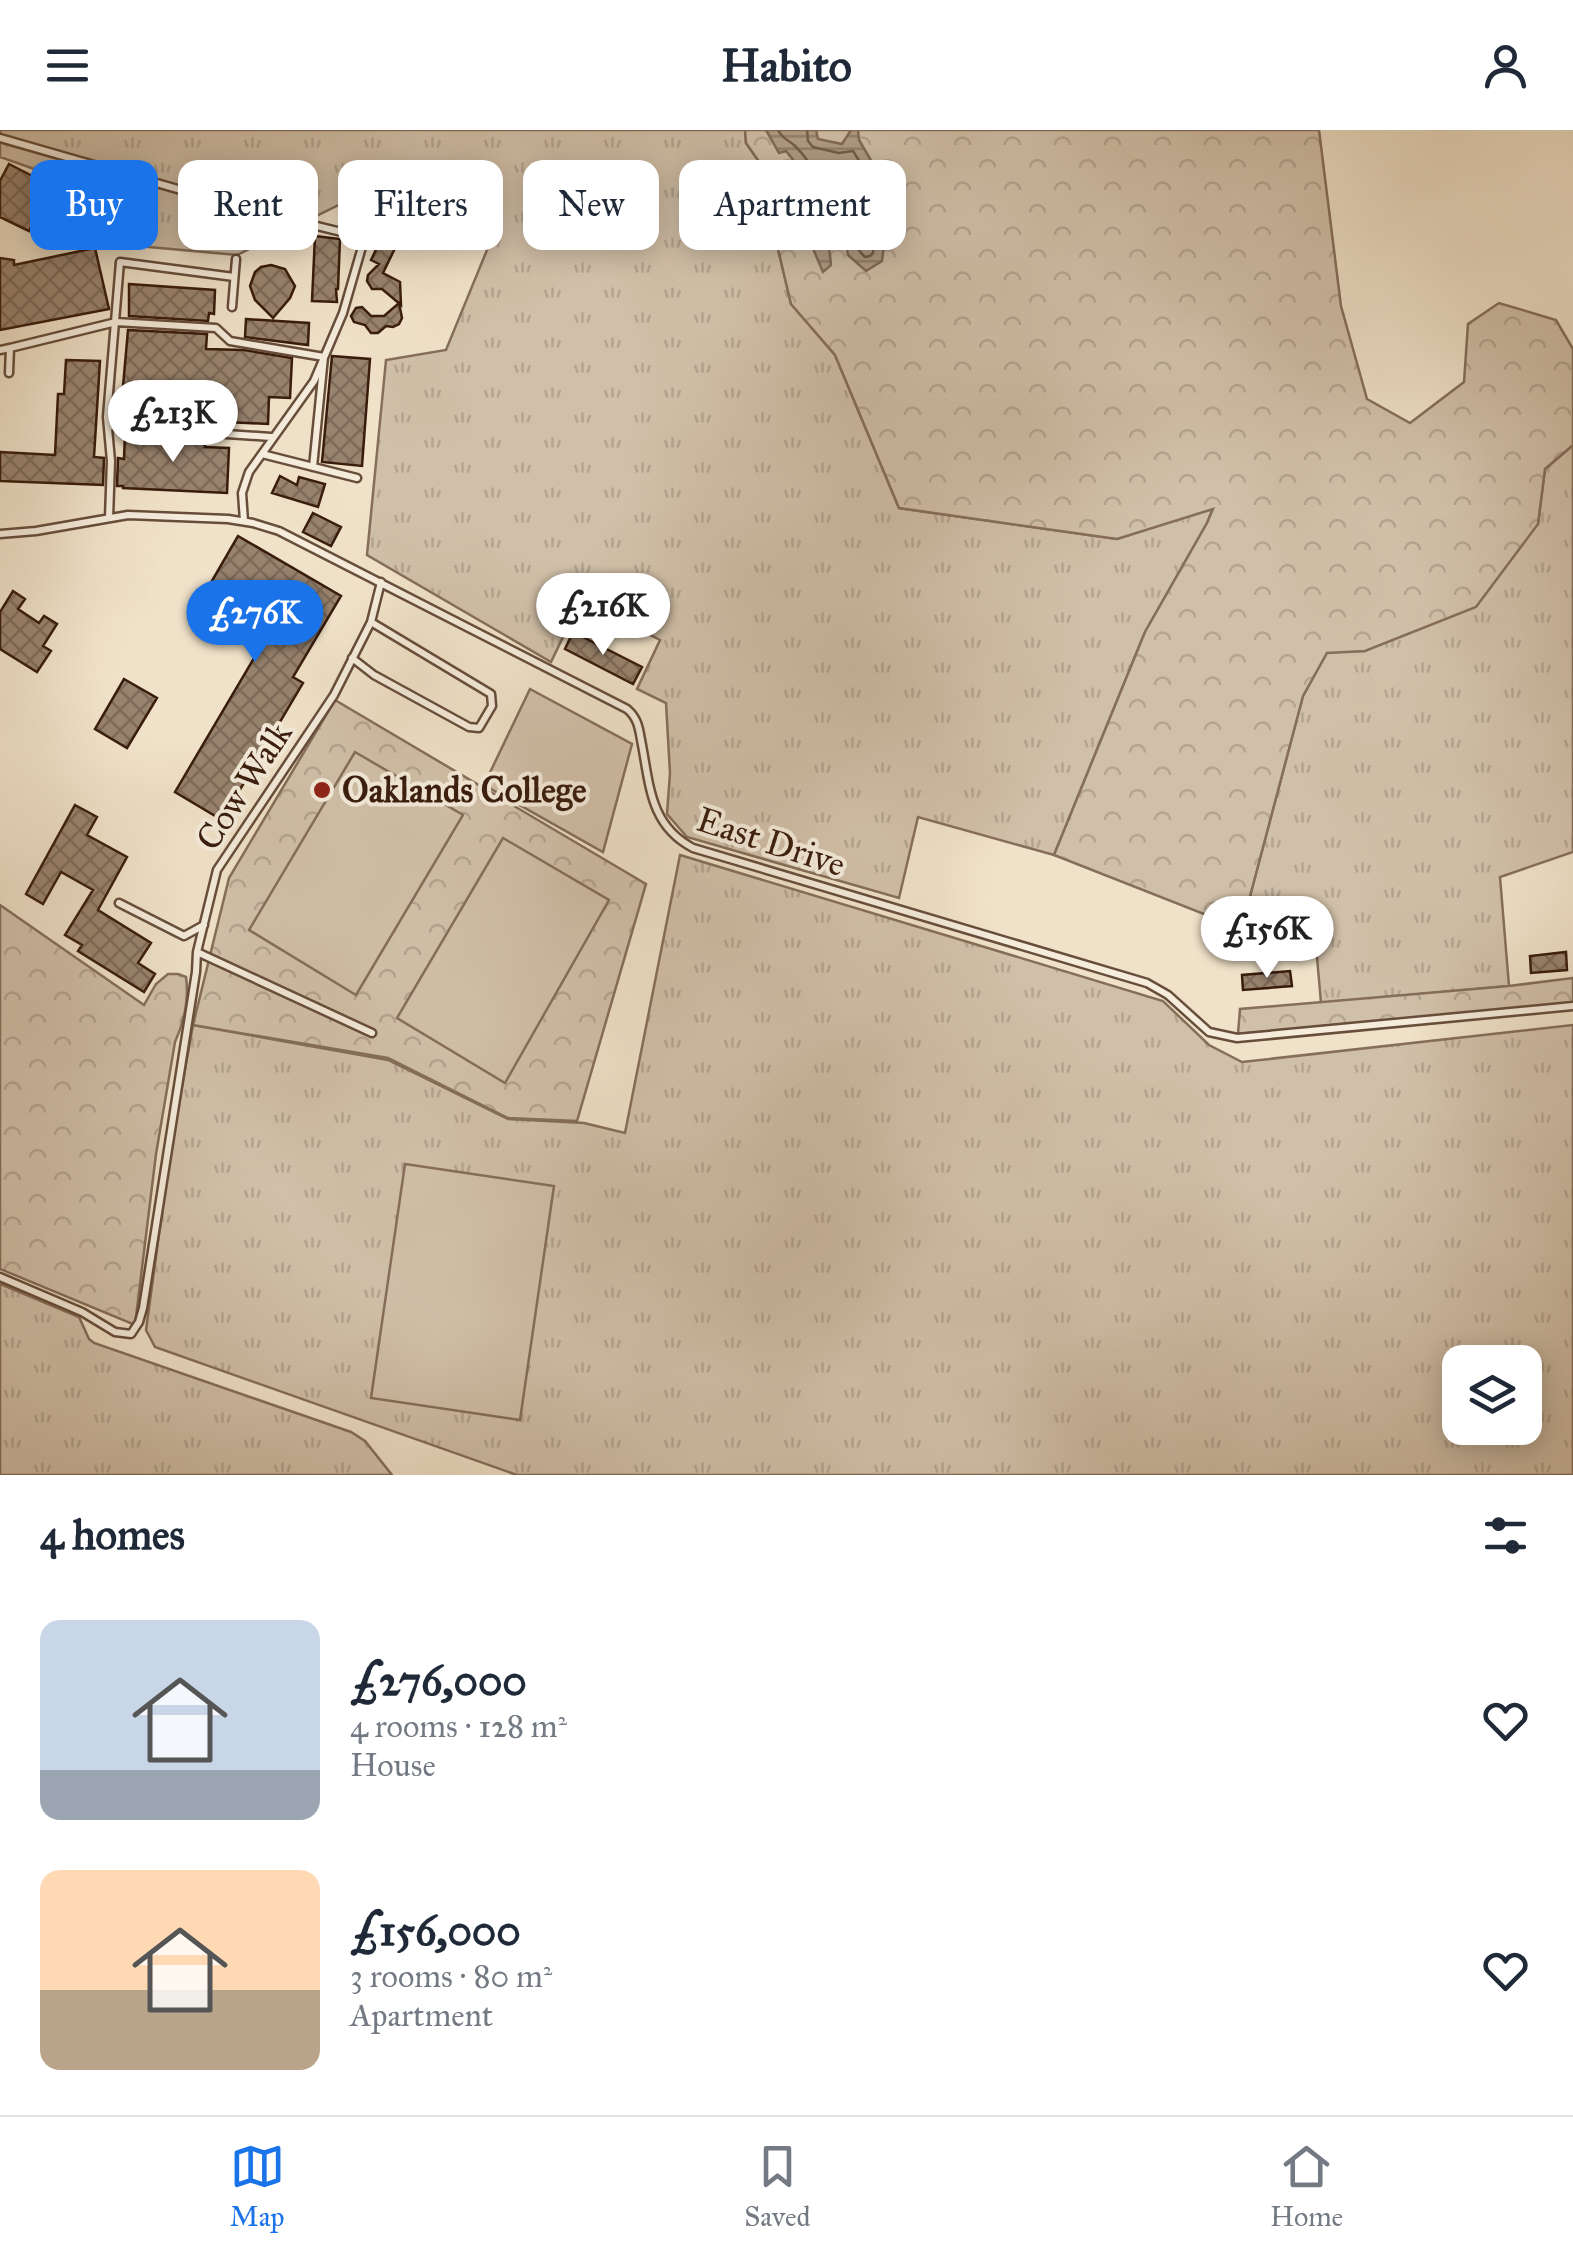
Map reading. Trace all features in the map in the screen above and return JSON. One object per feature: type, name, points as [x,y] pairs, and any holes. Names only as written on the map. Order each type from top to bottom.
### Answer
[{"type":"lane","points":[[0,138],[247,209],[362,237],[364,244],[343,313],[314,381],[249,472],[242,493],[244,521]]},
{"type":"lane","points":[[232,307],[236,259]]},
{"type":"lane","points":[[110,518],[108,426],[120,262],[234,277]]},
{"type":"lane","points":[[0,350],[116,322],[216,328],[230,341],[324,357]]},
{"type":"lane","points":[[9,372],[10,348]]},
{"type":"lane","points":[[314,467],[324,357]]},
{"type":"lane","points":[[108,426],[272,438]]},
{"type":"lane","points":[[262,454],[357,478]]},
{"type":"lane","name":"East Drive","points":[[0,534],[128,515],[244,521],[279,531],[628,709],[638,720],[658,816],[683,843],[1147,983],[1168,995],[1217,1036],[1237,1038],[1573,1006]]},
{"type":"lane","name":"Cow Walk","points":[[0,1277],[82,1312],[115,1332],[131,1334],[136,1329],[143,1308],[197,952],[217,870],[334,695],[371,622],[382,582]]},
{"type":"lane","points":[[352,658],[374,675],[469,727],[479,728],[492,706],[490,694],[371,622]]},
{"type":"lane","points":[[120,903],[184,936],[204,924]]},
{"type":"lane","points":[[197,952],[372,1034]]},
{"type":"green space","points":[[0,130],[745,130],[746,143],[758,160],[679,160],[679,250],[778,250],[791,304],[835,355],[899,508],[1117,539],[1213,508],[1145,632],[1054,855],[918,817],[899,898],[687,837],[667,814],[670,773],[666,703],[637,689],[660,640],[581,600],[551,662],[367,555],[386,360],[446,350],[487,250],[503,250],[503,160],[338,160],[338,205],[318,215],[318,160],[178,160],[178,250],[158,248],[158,160],[30,160],[30,168],[0,157]]},
{"type":"green space","points":[[745,130],[1319,130],[1341,306],[1367,399],[1410,423],[1464,382],[1468,324],[1499,303],[1556,320],[1573,349],[1573,445],[1545,469],[1538,524],[1476,607],[1365,651],[1327,653],[1303,696],[1245,915],[1219,920],[1054,855],[1145,632],[1213,509],[1117,539],[899,508],[835,355],[791,304],[778,250],[906,250],[906,160],[758,160],[746,143]]},
{"type":"green space","points":[[182,250],[247,250],[237,255]]},
{"type":"green space","points":[[1573,445],[1573,852],[1500,877],[1509,986],[1321,1003],[1313,911],[1245,915],[1303,696],[1327,652],[1365,651],[1538,524],[1545,469]]},
{"type":"green space","points":[[530,689],[632,744],[603,852],[484,785]]},
{"type":"green space","points":[[335,700],[646,884],[577,1121],[508,1118],[388,1058],[193,1025],[229,878]]},
{"type":"green space","points":[[355,752],[463,815],[356,995],[249,930]]},
{"type":"green space","points":[[503,838],[609,900],[505,1083],[397,1018]]},
{"type":"green space","points":[[680,855],[1163,1001],[1209,1045],[1242,1062],[1573,1025],[1573,1475],[517,1475],[155,1347],[146,1330],[170,1153],[193,1025],[388,1060],[508,1119],[584,1123],[625,1133]]},
{"type":"green space","points":[[0,905],[144,1005],[156,984],[168,974],[186,977],[185,1010],[175,1042],[156,1154],[135,1325],[0,1269]]},
{"type":"green space","points":[[1573,978],[1573,1003],[1238,1034],[1240,1009]]},
{"type":"green space","points":[[405,1164],[554,1186],[520,1420],[371,1398]]},
{"type":"green space","points":[[0,1284],[79,1317],[94,1343],[351,1432],[365,1441],[392,1475],[0,1475]]},
{"type":"water","points":[[766,130],[816,130],[818,139],[842,144],[851,130],[858,130],[871,160],[793,160],[786,151],[779,153]]},
{"type":"water","points":[[829,250],[831,265],[823,272],[814,251]]},
{"type":"water","points":[[847,250],[883,250],[882,261],[866,271]]},
{"type":"building","points":[[9,164],[30,175],[29,231],[0,217],[0,181]]},
{"type":"building","points":[[318,236],[338,239],[337,302],[312,301]]},
{"type":"building","points":[[95,250],[109,309],[0,330],[0,258],[14,260],[14,265]]},
{"type":"building","points":[[376,250],[394,250],[383,273],[400,282],[401,305],[382,289],[372,289],[368,275],[379,264],[371,260]]},
{"type":"building","points":[[271,265],[285,269],[295,286],[273,318],[255,300],[250,286],[255,272]]},
{"type":"building","points":[[129,284],[215,290],[214,314],[209,313],[208,321],[129,316]]},
{"type":"building","points":[[399,303],[399,324],[386,326],[378,333],[371,333],[351,316],[356,308],[362,307],[371,316],[384,316]]},
{"type":"building","points":[[246,319],[309,323],[308,345],[245,337]]},
{"type":"building","points":[[128,330],[207,334],[206,349],[292,358],[290,398],[269,397],[268,424],[207,421],[206,426],[120,420]]},
{"type":"building","points":[[332,356],[370,359],[362,466],[322,462]]},
{"type":"building","points":[[66,360],[100,361],[94,457],[104,458],[103,485],[0,481],[0,452],[55,455],[58,394],[64,394]]},
{"type":"building","points":[[125,434],[206,440],[205,447],[229,448],[227,493],[117,486],[118,458],[124,459]]},
{"type":"building","points":[[280,476],[297,485],[299,477],[325,484],[318,507],[272,493]]},
{"type":"building","points":[[313,513],[341,527],[331,546],[303,532]]},
{"type":"building","points":[[238,536],[341,596],[293,677],[303,683],[222,820],[175,792],[260,648],[195,610]]},
{"type":"building","points":[[13,591],[25,599],[18,609],[39,623],[44,616],[57,624],[43,646],[51,651],[37,672],[0,649],[0,612]]},
{"type":"building","points":[[573,632],[642,667],[633,684],[565,649]]},
{"type":"building","points":[[124,679],[157,698],[127,748],[95,729]]},
{"type":"building","points":[[75,805],[97,817],[87,835],[127,857],[98,910],[151,943],[138,963],[155,974],[144,992],[78,951],[82,945],[65,935],[93,890],[61,872],[43,904],[26,894]]},
{"type":"building","points":[[1566,952],[1567,970],[1531,973],[1530,956]]},
{"type":"building","points":[[1290,971],[1292,986],[1243,990],[1242,975]]},
{"type":"place","name":"Oaklands College","points":[[322,790]]}]
